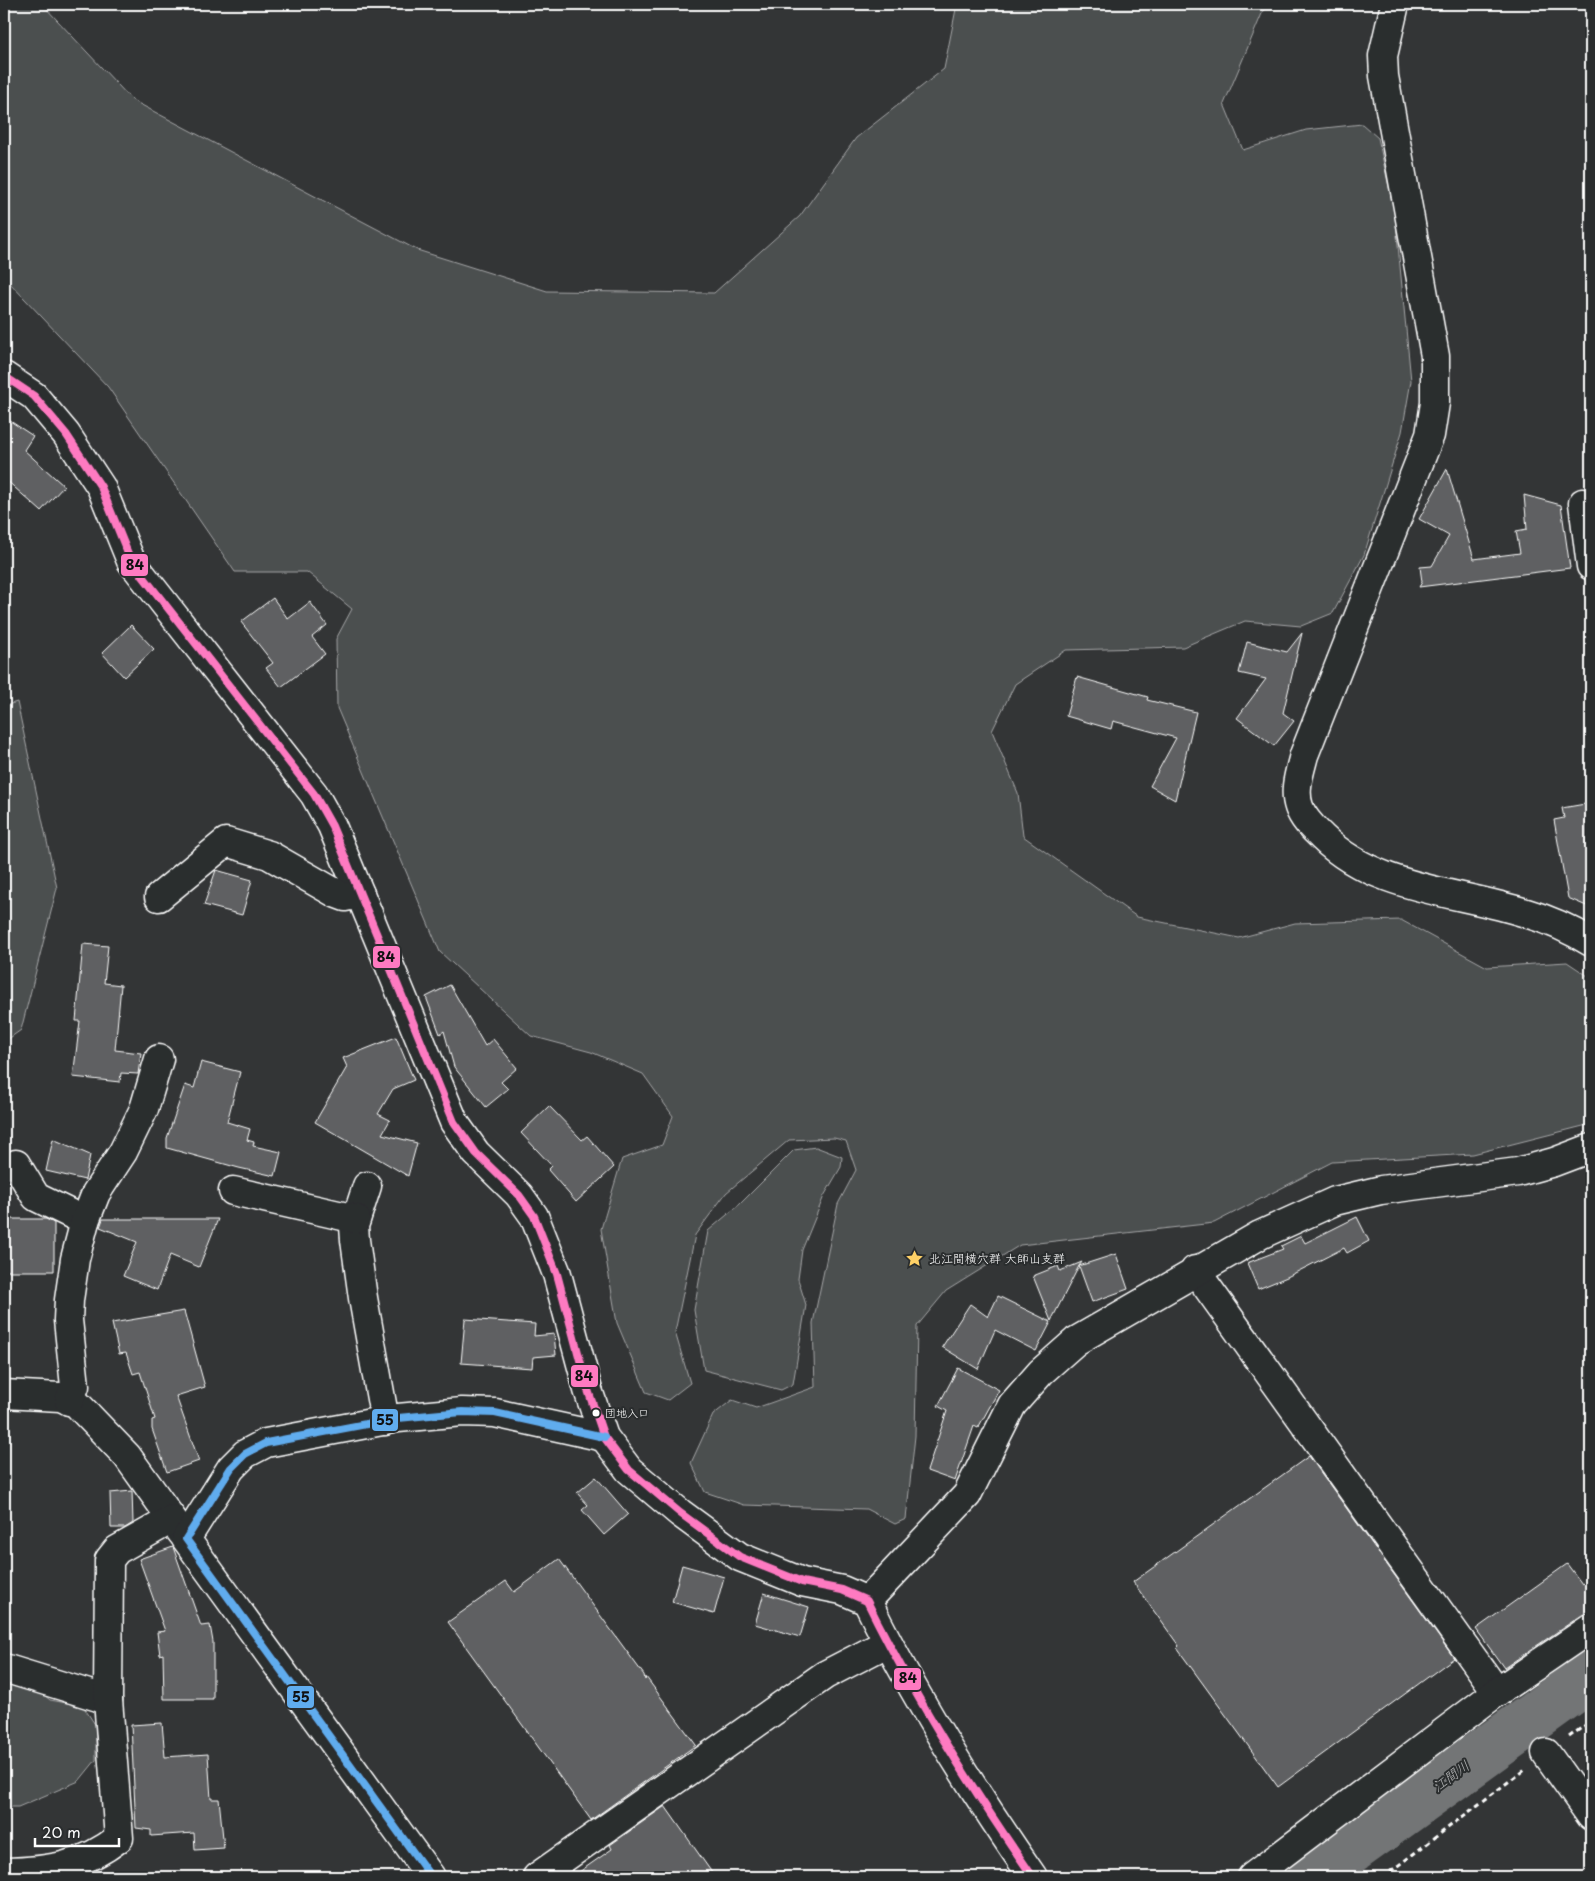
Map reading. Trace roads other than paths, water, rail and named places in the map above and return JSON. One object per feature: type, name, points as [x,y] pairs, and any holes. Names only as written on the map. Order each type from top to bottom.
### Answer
[{"type":"street","points":[[1395,4],[1383,56],[1384,76],[1436,356],[1435,403],[1430,436],[1304,755],[1297,779],[1299,806],[1309,824],[1336,850],[1375,873],[1437,892],[1524,912],[1564,926],[1591,942]]},
{"type":"street","points":[[4,376],[34,396],[66,434],[101,487],[131,561],[314,794],[332,826],[454,1122],[476,1153],[519,1195],[534,1216],[557,1274],[588,1390],[604,1437],[629,1470],[680,1513],[740,1557],[802,1582],[842,1590],[867,1601],[887,1643],[984,1807],[1033,1877]]},
{"type":"street","points":[[1583,503],[1591,566]]},
{"type":"street","points":[[159,897],[226,842],[268,855],[337,894],[345,896],[360,894]]},
{"type":"street","points":[[70,1401],[74,1386],[68,1320],[75,1259],[85,1221],[96,1193],[123,1152],[144,1108],[159,1059]]},
{"type":"street","points":[[867,1601],[967,1495],[1012,1405],[1040,1372],[1076,1341],[1196,1270],[1260,1235],[1335,1202],[1381,1190],[1518,1172],[1554,1162],[1591,1148]]},
{"type":"street","points":[[16,1164],[30,1191],[36,1197],[85,1221]]},
{"type":"street","points":[[367,1186],[356,1219],[355,1240],[384,1421]]},
{"type":"street","points":[[233,1190],[356,1219]]},
{"type":"street","points":[[1196,1270],[1497,1692]]},
{"type":"street","points":[[4,1394],[60,1396],[76,1403],[127,1456],[431,1877]]},
{"type":"street","points":[[4,1872],[40,1871],[66,1866],[108,1847],[119,1838],[108,1700],[109,1560],[116,1550],[179,1529],[245,1454],[266,1443],[384,1421],[462,1412],[495,1413],[604,1437]]},
{"type":"street","points":[[1252,1877],[1497,1692],[1591,1628]]},
{"type":"street","points":[[537,1877],[825,1675],[887,1643]]},
{"type":"street","points":[[4,1668],[108,1700]]},
{"type":"street","points":[[1546,1754],[1591,1816]]},
{"type":"waterway","name":"江間川","points":[[1312,1877],[1591,1676]]},
{"type":"place","name":"北江間横穴群 大師山支群","points":[[915,1259]]},
{"type":"place","name":"団地入口","points":[[596,1413]]}]
